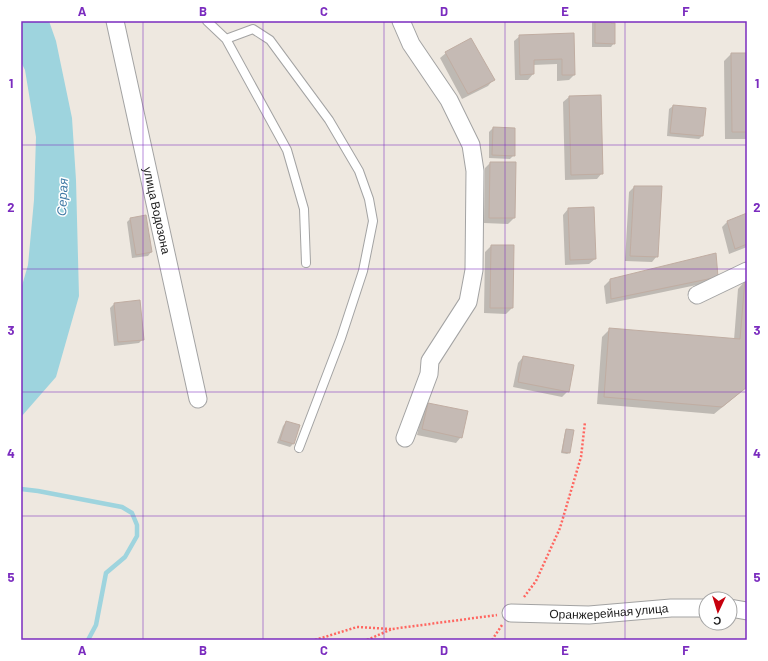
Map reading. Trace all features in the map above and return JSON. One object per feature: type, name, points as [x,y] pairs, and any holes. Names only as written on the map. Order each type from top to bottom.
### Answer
[{"type":"street","name":"улица Водозона","points":[[115,21],[198,399]]},
{"type":"street","points":[[401,21],[411,44],[449,100],[471,145],[475,171],[474,270],[468,302],[430,361],[429,374],[405,438]]},
{"type":"street","points":[[697,295],[747,271]]},
{"type":"street","name":"Оранжерейная улица","points":[[511,613],[589,615],[671,608],[698,608]]},
{"type":"lane","points":[[207,21],[226,40],[248,76],[287,150],[304,209],[306,263]]},
{"type":"lane","points":[[226,40],[253,29],[270,40],[329,120],[358,172],[369,199],[373,221],[363,271],[341,338],[299,448]]},
{"type":"path","points":[[492,640],[536,581],[560,528],[581,457],[585,422]]},
{"type":"path","points":[[315,640],[357,627],[392,629],[511,613]]},
{"type":"path","points":[[367,640],[392,629]]},
{"type":"water","name":"Серая","points":[[21,21],[49,21],[56,41],[72,118],[76,180],[79,296],[56,377],[21,417],[21,289],[28,265],[34,200],[36,137],[25,70],[21,62]]},
{"type":"building","points":[[595,21],[611,21],[611,23],[615,23],[615,44],[595,43]]},
{"type":"building","points":[[574,33],[575,75],[562,75],[562,59],[534,60],[534,74],[520,75],[519,35]]},
{"type":"building","points":[[471,38],[495,80],[468,94],[445,52]]},
{"type":"building","points":[[731,53],[747,53],[747,132],[732,132]]},
{"type":"building","points":[[601,95],[603,174],[571,175],[569,96]]},
{"type":"building","points":[[673,105],[706,108],[703,136],[670,133]]},
{"type":"building","points":[[493,127],[515,128],[515,156],[492,155]]},
{"type":"building","points":[[490,162],[516,162],[515,218],[489,218]]},
{"type":"building","points":[[634,186],[662,186],[658,257],[630,256]]},
{"type":"building","points":[[594,207],[596,259],[570,260],[568,208]]},
{"type":"building","points":[[747,213],[747,244],[735,249],[727,221]]},
{"type":"building","points":[[146,215],[152,252],[136,255],[130,218]]},
{"type":"building","points":[[491,245],[514,245],[513,308],[490,308]]},
{"type":"building","points":[[716,253],[718,277],[611,299],[610,279]]},
{"type":"building","points":[[747,279],[747,387],[722,407],[604,397],[609,328],[740,339],[745,280]]},
{"type":"building","points":[[140,300],[144,340],[118,342],[114,303]]},
{"type":"building","points":[[523,356],[574,365],[569,392],[518,382]]},
{"type":"building","points":[[428,403],[468,411],[462,438],[422,429]]},
{"type":"building","points":[[286,421],[300,425],[294,444],[280,440]]},
{"type":"building","points":[[566,429],[574,430],[570,453],[562,452]]},
{"type":"waterway","points":[[21,489],[122,507],[132,513],[137,525],[137,536],[125,557],[106,573],[96,625],[88,640]]}]
